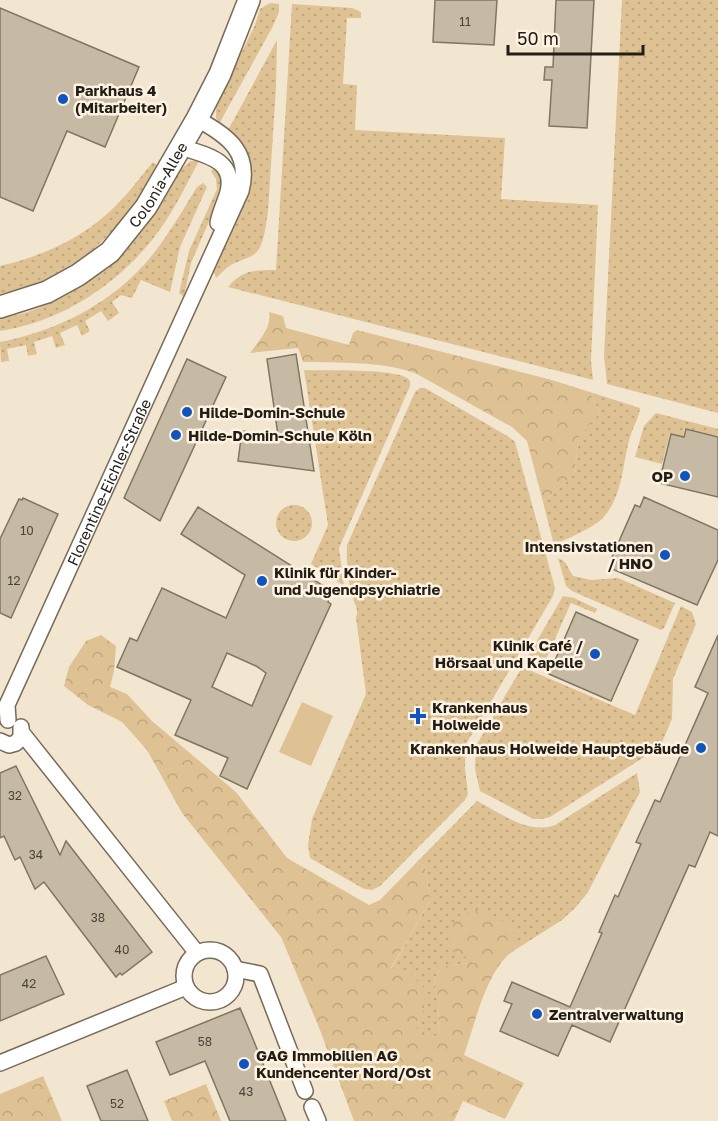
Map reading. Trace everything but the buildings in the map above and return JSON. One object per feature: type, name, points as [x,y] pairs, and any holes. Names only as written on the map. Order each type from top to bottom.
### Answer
[{"type":"main road","name":"Colonia-Allee","points":[[0,307],[47,292],[78,275],[110,252],[146,207],[197,119],[220,74],[249,0]]},
{"type":"street","name":"Florentine-Eichler-Straße","points":[[197,119],[219,132],[236,150],[244,165],[241,191],[7,705],[4,722],[19,725],[22,733],[197,953]]},
{"type":"street","name":"Florentine-Eichler-Straße","points":[[181,147],[214,158],[225,167],[230,177],[228,192],[220,211],[215,245]]},
{"type":"street","points":[[0,741],[13,745],[22,733]]},
{"type":"street","points":[[205,950],[220,952],[232,962],[235,969],[234,986],[223,999],[214,1002],[197,1000],[186,987],[184,972],[186,964],[197,953],[205,950]]},
{"type":"street","points":[[235,969],[260,974],[305,1091]]},
{"type":"street","points":[[0,1063],[186,987]]},
{"type":"green space","points":[[622,0],[718,0],[718,413],[607,384],[604,356]]},
{"type":"green space","points":[[270,3],[279,4],[279,12],[219,124],[216,118],[216,105],[255,25],[260,9]]},
{"type":"green space","points":[[292,4],[352,8],[361,12],[361,18],[347,18],[343,84],[357,85],[355,130],[505,138],[501,199],[598,205],[591,361],[593,380],[228,287],[238,277],[249,272],[276,270]]},
{"type":"green space","points":[[277,40],[268,212],[264,236],[257,252],[230,266],[216,278],[213,269],[239,213],[251,168],[245,150],[227,132]]},
{"type":"green space","points":[[191,161],[199,161],[170,215],[150,242],[115,278],[72,307],[25,326],[0,331],[0,318],[21,314],[65,296],[105,268],[139,234],[157,210],[174,179]]},
{"type":"green space","points":[[153,162],[158,166],[144,190],[112,231],[94,249],[52,277],[28,287],[0,294],[0,266],[57,247],[95,224],[131,189]]},
{"type":"green space","points":[[215,167],[222,178],[223,189],[191,263],[184,297],[179,293],[189,251],[217,189],[216,179],[211,171]]},
{"type":"green space","points":[[203,183],[207,187],[180,247],[170,292],[141,280],[132,298],[121,295],[112,302],[119,313],[108,321],[101,311],[85,321],[90,331],[82,336],[77,325],[60,333],[65,345],[56,348],[52,336],[34,342],[37,354],[28,356],[26,345],[7,349],[9,361],[1,362],[0,342],[36,333],[70,319],[103,300],[132,277],[159,246],[197,187]]},
{"type":"green space","points":[[269,312],[283,316],[286,328],[349,345],[353,333],[357,330],[552,380],[590,392],[600,413],[579,436],[574,474],[543,502],[527,441],[512,427],[415,373],[388,366],[303,362],[298,348],[250,353],[267,329]]},
{"type":"green space","points":[[304,370],[387,373],[407,378],[410,382],[339,548],[344,586],[311,564],[328,525]]},
{"type":"green space","points":[[420,388],[425,388],[515,442],[555,588],[553,596],[466,744],[465,768],[468,794],[465,800],[380,886],[372,890],[364,889],[310,858],[308,845],[312,819],[366,694],[357,610],[348,572],[347,545],[415,392]]},
{"type":"green space","points":[[590,392],[640,408],[638,418],[628,445],[619,489],[610,509],[594,525],[554,545],[543,502],[574,474],[579,436],[600,413]]},
{"type":"green space","points":[[656,413],[718,429],[718,436],[685,428],[683,436],[670,433],[662,464],[635,457],[644,426]]},
{"type":"green space","points":[[294,505],[306,511],[312,523],[306,535],[294,541],[282,535],[276,523],[282,511]]},
{"type":"green space","points":[[558,558],[565,562],[573,576],[591,580],[618,578],[675,603],[664,628],[661,630],[572,591],[566,586]]},
{"type":"green space","points":[[563,596],[574,598],[597,609],[595,613],[571,603],[542,668],[524,663]]},
{"type":"green space","points":[[681,606],[692,612],[696,624],[673,679],[672,719],[660,747],[550,817],[542,819],[533,819],[480,791],[475,769],[476,746],[522,667],[635,715]]},
{"type":"green space","points":[[101,635],[116,646],[110,687],[127,694],[152,721],[236,792],[287,858],[369,905],[380,900],[417,862],[425,866],[430,901],[391,968],[408,971],[424,988],[424,1010],[413,1027],[438,1037],[439,1003],[434,981],[442,966],[478,962],[453,952],[450,934],[456,917],[482,908],[505,923],[517,937],[515,950],[505,958],[489,983],[464,1055],[524,1083],[505,1119],[463,1101],[454,1121],[354,1121],[320,1030],[281,937],[182,813],[147,750],[122,722],[88,705],[64,686],[69,667],[86,641]]},
{"type":"green space","points":[[302,702],[333,716],[311,766],[279,752]]},
{"type":"green space","points":[[637,773],[640,792],[588,892],[576,907],[562,920],[515,950],[516,936],[505,923],[480,962],[442,966],[434,981],[439,1003],[438,1037],[412,1027],[391,969],[430,901],[425,866],[417,862],[477,801],[525,825],[545,827],[555,825]]},
{"type":"green space","points":[[43,1076],[62,1121],[0,1121],[0,1094]]},
{"type":"green space","points":[[206,1084],[221,1121],[172,1121],[164,1101]]},
{"type":"place","name":"Parkhaus 4 (Mitarbeiter)","points":[[63,99]]},
{"type":"place","name":"Hilde-Domin-Schule","points":[[187,412]]},
{"type":"place","name":"Hilde-Domin-Schule Köln","points":[[176,435]]},
{"type":"place","name":"OP","points":[[685,476]]},
{"type":"place","name":"Intensivstationen / HNO","points":[[665,555]]},
{"type":"place","name":"Klinik für Kinder- und Jugendpsychiatrie","points":[[262,581]]},
{"type":"place","name":"Klinik Café / Hörsaal und Kapelle","points":[[595,654]]},
{"type":"place","name":"Krankenhaus Holweide","points":[[418,716]]},
{"type":"place","name":"Krankenhaus Holweide Hauptgebäude","points":[[701,748]]},
{"type":"place","name":"Zentralverwaltung","points":[[537,1014]]},
{"type":"place","name":"GAG Immobilien AG Kundencenter Nord/Ost","points":[[244,1064]]}]
